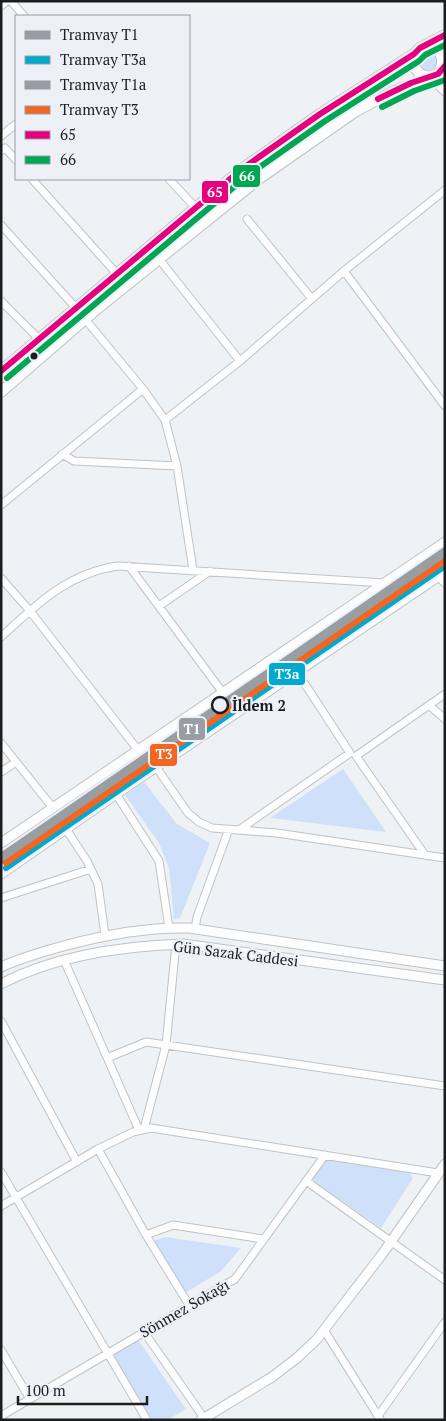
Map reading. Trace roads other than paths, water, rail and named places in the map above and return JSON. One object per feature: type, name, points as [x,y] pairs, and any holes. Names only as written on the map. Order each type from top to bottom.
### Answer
[{"type":"main road","points":[[1,372],[242,169],[280,141],[414,54],[417,50],[445,35]]},
{"type":"main road","points":[[1,392],[86,319],[260,178],[338,123],[394,91],[438,74],[444,62],[443,54],[437,47],[424,46]]},
{"type":"main road","points":[[414,54],[414,68],[420,74],[429,77]]},
{"type":"street","points":[[1,6],[7,1]]},
{"type":"street","points":[[11,1],[23,15]]},
{"type":"street","points":[[429,77],[445,91]]},
{"type":"street","points":[[1,136],[15,125]]},
{"type":"street","points":[[1,151],[5,148],[15,159]]},
{"type":"street","points":[[33,180],[117,274]]},
{"type":"street","points":[[170,180],[196,208]]},
{"type":"street","points":[[165,420],[240,361],[344,271],[445,190]]},
{"type":"street","points":[[247,219],[312,299]]},
{"type":"street","points":[[1,225],[76,308]]},
{"type":"street","points":[[159,259],[240,361]]},
{"type":"street","points":[[344,271],[445,406]]},
{"type":"street","points":[[1,301],[39,339]]},
{"type":"street","points":[[86,319],[143,388],[165,420],[176,466],[194,570]]},
{"type":"street","points":[[1,505],[143,388]]},
{"type":"street","points":[[62,454],[74,461],[176,466]]},
{"type":"street","points":[[1,844],[445,542]]},
{"type":"street","points":[[129,566],[223,693]]},
{"type":"street","points":[[1,637],[30,611],[68,582],[108,568],[129,566],[385,583]]},
{"type":"street","points":[[159,606],[210,571]]},
{"type":"street","points":[[1,578],[30,611],[138,750]]},
{"type":"street","points":[[1,874],[297,672],[442,578]]},
{"type":"street","points":[[297,672],[425,855]]},
{"type":"street","points":[[239,830],[445,694]]},
{"type":"street","points":[[429,705],[445,719]]},
{"type":"street","points":[[1,743],[53,808]]},
{"type":"street","points":[[1,772],[16,762]]},
{"type":"street","points":[[156,767],[193,818],[212,828],[277,833],[445,858]]},
{"type":"street","points":[[116,794],[159,861],[170,928]]},
{"type":"street","points":[[66,829],[98,884],[105,935]]},
{"type":"street","points":[[195,929],[197,917],[229,829]]},
{"type":"street","points":[[1,898],[91,869]]},
{"type":"street","name":"Gün Sazak Caddesi","points":[[1,967],[31,955],[105,935],[170,928],[195,929],[445,966]]},
{"type":"street","points":[[141,1130],[166,1045],[176,944]]},
{"type":"street","name":"Gün Sazak Caddesi","points":[[1,984],[64,960],[148,945],[176,944],[445,980]]},
{"type":"street","points":[[64,960],[141,1130]]},
{"type":"street","points":[[1,1021],[77,1162]]},
{"type":"street","points":[[107,1058],[146,1042],[445,1086]]},
{"type":"street","points":[[1,1206],[98,1150],[141,1130],[157,1129],[438,1173]]},
{"type":"street","points":[[98,1150],[146,1235],[189,1305]]},
{"type":"street","name":"Sönmez Sokağı","points":[[1,1416],[234,1278],[325,1155]]},
{"type":"street","points":[[144,1332],[203,1419],[279,1372],[307,1349],[324,1330],[391,1242],[445,1164]]},
{"type":"street","points":[[1,1172],[147,1420]]},
{"type":"street","points":[[306,1181],[445,1280]]},
{"type":"street","points":[[146,1235],[172,1225],[263,1239]]},
{"type":"street","points":[[324,1330],[379,1418],[445,1322]]},
{"type":"street","points":[[1,1350],[30,1399]]},
{"type":"tram line","name":"T1a","points":[[1,856],[445,550]]},
{"type":"tram line","name":"T1","points":[[1,861],[445,555]]},
{"type":"tram line","name":"T3","points":[[6,863],[445,561]]},
{"type":"tram line","name":"T3a","points":[[6,868],[445,566]]},
{"type":"place","name":"İldem 2","points":[[220,705]]}]
